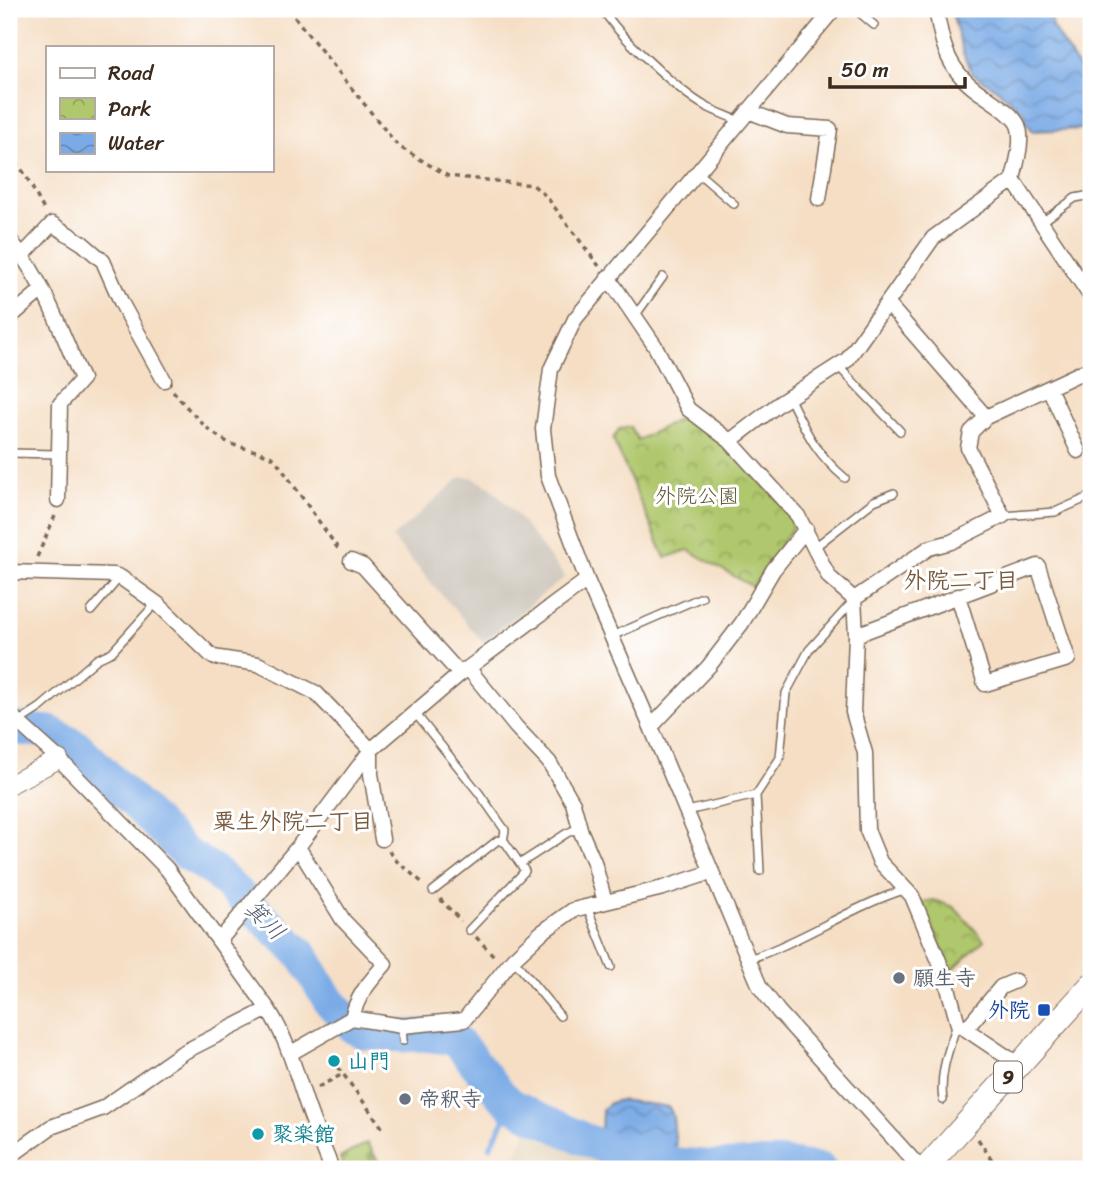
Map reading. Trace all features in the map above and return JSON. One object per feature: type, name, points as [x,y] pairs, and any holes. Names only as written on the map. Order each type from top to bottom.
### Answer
[{"type":"main road","name":"9","points":[[923,1169],[1091,985]]},
{"type":"street","points":[[936,9],[941,40],[949,61],[973,88],[999,107],[1019,127],[1013,180],[1091,297]]},
{"type":"street","points":[[827,11],[744,116],[575,319],[551,369],[543,429],[548,476],[587,580],[760,987],[778,1011],[923,1169]]},
{"type":"street","points":[[744,116],[786,126],[830,129],[819,200]]},
{"type":"street","points":[[730,441],[789,397],[847,360],[933,238],[1013,180]]},
{"type":"street","points":[[23,255],[52,224],[82,243],[103,261],[122,303],[164,380]]},
{"type":"street","points":[[9,239],[23,255],[42,290],[82,379],[60,404],[58,500]]},
{"type":"street","points":[[608,277],[655,346],[688,409],[730,441],[798,516],[829,577],[854,599],[856,635],[853,712],[865,753],[867,830],[880,862],[912,896],[944,973],[962,1026],[1018,1065]]},
{"type":"street","points":[[9,318],[42,290]]},
{"type":"street","points":[[887,303],[986,417]]},
{"type":"street","points":[[854,599],[929,548],[950,542],[1003,516],[968,448],[971,432],[986,417],[1091,368]]},
{"type":"street","points":[[1049,388],[1078,451]]},
{"type":"street","points":[[651,727],[709,666],[742,623],[773,570],[806,529]]},
{"type":"street","points":[[351,561],[363,566],[549,762],[573,803],[605,902]]},
{"type":"street","points":[[856,635],[958,596],[1038,566],[1068,659],[985,684],[958,596]]},
{"type":"street","points":[[9,572],[121,577],[156,603],[214,657],[258,664],[316,693],[371,750],[371,774],[382,839]]},
{"type":"street","points":[[219,941],[298,846],[371,750],[464,671],[587,580]]},
{"type":"street","points":[[16,721],[58,759],[167,869],[268,1009],[291,1054],[332,1169]]},
{"type":"street","points":[[9,785],[58,759]]},
{"type":"street","points":[[291,1054],[351,1018],[361,993],[385,964],[343,920],[298,846]]},
{"type":"street","points":[[351,1018],[402,1026],[464,1020],[509,964],[541,933],[573,910],[663,888],[712,872]]},
{"type":"street","points":[[962,1026],[1001,986],[1014,981]]},
{"type":"street","points":[[9,1157],[51,1127],[103,1108],[182,1054],[268,1009]]},
{"type":"lane","points":[[603,9],[618,31],[686,92],[705,106],[744,116]]},
{"type":"lane","points":[[855,9],[874,25]]},
{"type":"lane","points":[[697,172],[734,204]]},
{"type":"lane","points":[[1042,222],[1075,198],[1091,195]]},
{"type":"lane","points":[[635,317],[663,277]]},
{"type":"lane","points":[[838,366],[900,431]]},
{"type":"lane","points":[[789,397],[824,460],[845,478]]},
{"type":"lane","points":[[9,453],[59,454]]},
{"type":"lane","points":[[815,547],[874,501],[894,492]]},
{"type":"lane","points":[[1003,516],[1055,512],[1091,496]]},
{"type":"lane","points":[[91,611],[121,577]]},
{"type":"lane","points":[[612,636],[702,597]]},
{"type":"lane","points":[[760,870],[756,795],[780,758],[786,693],[809,650],[854,599]]},
{"type":"lane","points":[[16,721],[41,707],[97,659],[112,652],[156,603]]},
{"type":"lane","points":[[415,713],[505,830],[503,842]]},
{"type":"lane","points":[[687,811],[756,795]]},
{"type":"lane","points":[[521,863],[555,840],[580,828]]},
{"type":"lane","points":[[433,891],[498,840],[503,842],[525,871],[469,930]]},
{"type":"lane","points":[[749,959],[780,948],[853,911],[906,889]]},
{"type":"lane","points":[[587,907],[611,967]]},
{"type":"lane","points":[[509,964],[560,1016]]},
{"type":"lane","points":[[402,1026],[403,1041]]},
{"type":"lane","points":[[943,1100],[941,1087],[948,1054],[962,1026]]},
{"type":"path","points":[[288,9],[398,146],[448,176],[533,185],[546,196],[608,277]]},
{"type":"path","points":[[9,154],[25,174],[52,224]]},
{"type":"path","points":[[164,380],[193,415],[217,434],[233,445],[263,452],[275,459],[336,546],[351,561]]},
{"type":"path","points":[[31,572],[53,521],[58,500]]},
{"type":"path","points":[[382,839],[393,858],[433,891],[469,930],[509,964]]},
{"type":"path","points":[[338,1067],[384,1130]]},
{"type":"path","points":[[304,1095],[343,1074]]},
{"type":"path","points":[[978,1138],[998,1169]]},
{"type":"shaded area","points":[[461,477],[472,477],[491,488],[516,514],[565,577],[483,642],[392,538]]},
{"type":"shaded area","points":[[530,1130],[543,1140],[651,1169],[485,1169],[485,1165],[518,1153],[525,1132]]},
{"type":"green space","name":"外院公園","points":[[686,416],[735,455],[791,514],[792,528],[753,587],[688,550],[665,558],[613,439],[619,429],[630,427],[638,440]]},
{"type":"green space","points":[[934,900],[954,907],[984,940],[951,971],[922,902]]},
{"type":"green space","points":[[367,1143],[383,1169],[344,1169],[340,1158]]},
{"type":"water","points":[[951,9],[1050,9],[1052,27],[1082,73],[1085,101],[1082,129],[1033,131],[1023,119],[1026,114],[971,72]]},
{"type":"water","points":[[620,1100],[669,1107],[673,1116],[676,1148],[640,1144],[601,1133],[602,1110],[610,1103]]},
{"type":"waterway","points":[[1082,76],[1091,75]]},
{"type":"waterway","points":[[1084,126],[1091,125]]},
{"type":"waterway","name":"箕川","points":[[9,728],[50,732],[78,747],[185,853],[214,871],[302,955],[329,1001],[354,1028],[365,1033],[453,1039],[512,1105],[610,1149],[678,1164],[715,1167],[783,1164],[820,1169]]},
{"type":"waterway","points":[[490,1147],[512,1105]]},
{"type":"waterway","points":[[637,1156],[640,1144]]},
{"type":"waterway","points":[[656,1160],[658,1147]]},
{"type":"place","name":"願生寺","points":[[899,978]]},
{"type":"place","name":"外院","points":[[1044,1010]]},
{"type":"place","name":"山門","points":[[334,1061]]},
{"type":"place","name":"帝釈寺","points":[[405,1099]]},
{"type":"place","name":"聚楽館","points":[[258,1134]]},
{"type":"district","name":"外院二丁目","points":[[961,580]]},
{"type":"district","name":"粟生外院二丁目","points":[[293,821]]}]
